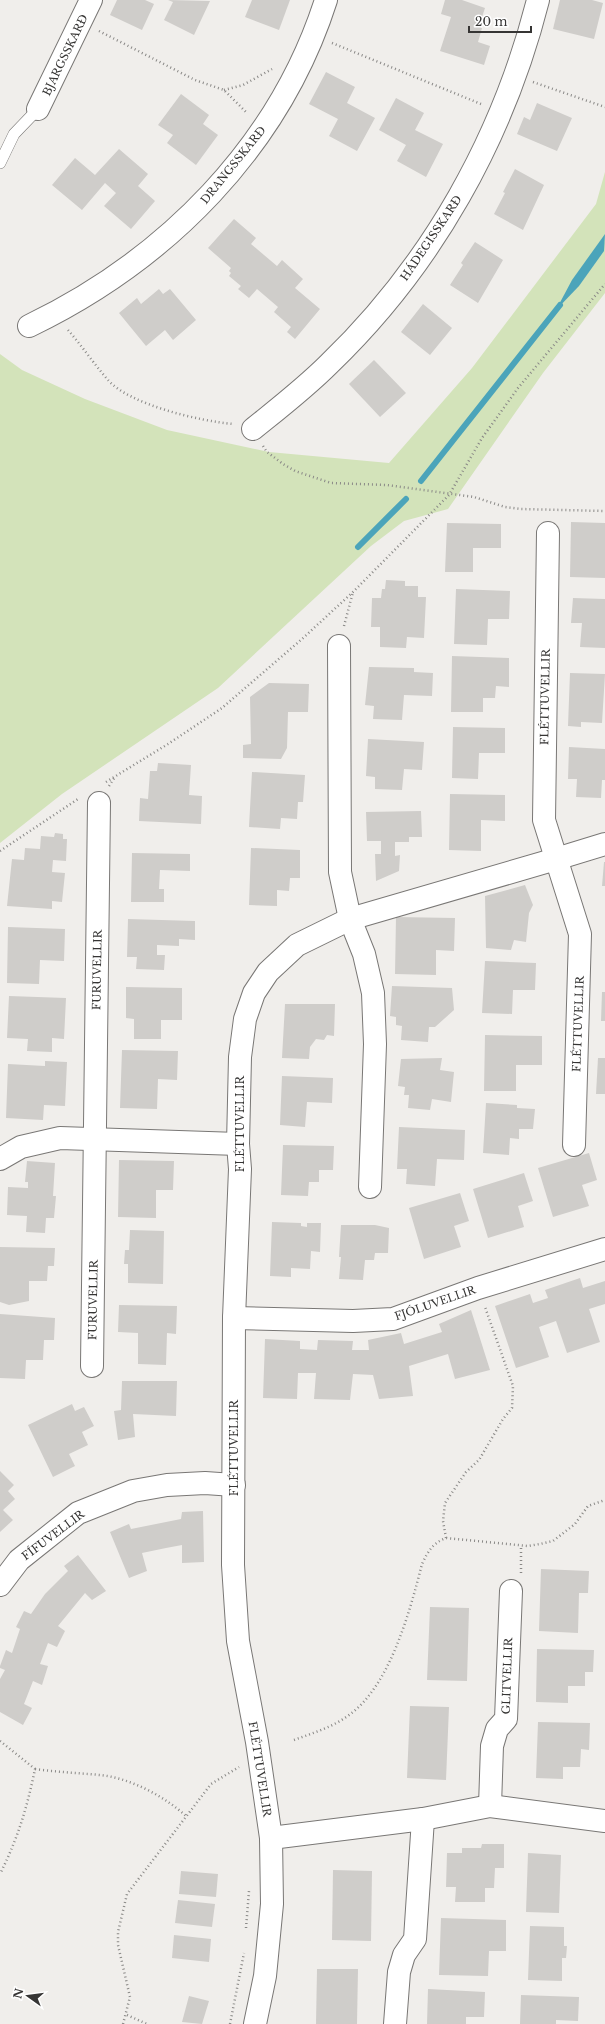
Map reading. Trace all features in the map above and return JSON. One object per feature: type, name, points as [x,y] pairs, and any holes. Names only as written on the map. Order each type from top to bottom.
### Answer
[{"type":"street","name":"BJARGSSKARÐ","points":[[38,109],[91,0]]},
{"type":"street","name":"DRANGSSKARÐ","points":[[29,326],[54,314],[115,278],[170,234],[220,184],[263,128],[301,60],[326,0]]},
{"type":"street","name":"HÁDEGISSKARÐ","points":[[253,429],[292,398],[329,364],[363,329],[400,285],[453,209],[477,166],[498,121],[516,76],[538,0]]},
{"type":"street","name":"FLÉTTUVELLIR","points":[[548,533],[544,820],[580,934],[574,1145]]},
{"type":"street","points":[[339,646],[340,872],[350,919],[364,954],[373,993],[375,1051],[370,1187]]},
{"type":"street","name":"FURUVELLIR","points":[[92,1366],[95,1138],[95,794]]},
{"type":"street","name":"FLÉTTUVELLIR","points":[[255,2024],[265,1976],[271,1911],[271,1838],[257,1742],[238,1641],[233,1565],[234,1318],[240,1169],[238,1144],[240,1057],[245,1019],[254,994],[268,972],[297,944],[350,919],[605,844]]},
{"type":"street","points":[[0,1159],[21,1147],[60,1138],[238,1144]]},
{"type":"street","name":"FJÓLUVELLIR","points":[[234,1318],[353,1321],[393,1319],[478,1288],[605,1249]]},
{"type":"street","name":"FÍFUVELLIR","points":[[0,1585],[19,1560],[78,1513],[133,1491],[168,1485],[205,1483],[234,1485]]},
{"type":"street","name":"GLITVELLIR","points":[[490,1806],[492,1746],[498,1729],[506,1719],[510,1591]]},
{"type":"street","points":[[271,1838],[423,1819],[490,1806],[605,1821]]},
{"type":"street","points":[[395,2024],[399,1972],[404,1955],[415,1939],[423,1819]]},
{"type":"lane","points":[[0,163],[14,134],[38,109]]},
{"type":"path","points":[[80,22],[177,71],[224,90],[263,128]]},
{"type":"path","points":[[348,49],[466,98]]},
{"type":"path","points":[[224,90],[243,85],[289,59],[297,58],[301,60]]},
{"type":"path","points":[[516,76],[605,107]]},
{"type":"path","points":[[0,851],[95,794],[222,708],[302,639],[353,592],[449,495],[482,438],[518,388],[605,284]]},
{"type":"path","points":[[54,314],[84,348],[108,381],[126,394],[170,412],[225,424],[244,425],[253,429],[267,452],[283,464],[311,477],[331,483],[387,485],[449,495],[474,497],[505,507],[521,509],[605,511]]},
{"type":"path","points":[[339,646],[353,592]]},
{"type":"path","points":[[446,1538],[443,1521],[445,1503],[466,1472],[479,1460],[503,1419],[512,1408],[514,1394],[513,1386],[478,1288]]},
{"type":"path","points":[[294,1740],[335,1724],[349,1716],[376,1689],[393,1654],[428,1551],[435,1542],[446,1538],[521,1545],[540,1544],[553,1541],[575,1524],[588,1506],[605,1500]]},
{"type":"path","points":[[510,1591],[521,1573],[521,1545]]},
{"type":"path","points":[[0,1741],[35,1769],[65,1774],[101,1775],[126,1781],[153,1793],[186,1816]]},
{"type":"path","points":[[123,2024],[127,2015],[130,1997],[118,1945],[118,1932],[127,1894],[211,1784],[239,1766]]},
{"type":"path","points":[[0,1874],[17,1838],[26,1813],[35,1769]]},
{"type":"path","points":[[127,2015],[147,2024]]},
{"type":"green space","points":[[605,172],[605,293],[543,373],[448,509],[404,521],[371,546],[218,688],[62,794],[0,843],[0,354],[22,370],[85,399],[167,430],[269,452],[389,463],[472,368],[596,204]]},
{"type":"water","points":[[605,234],[604,251],[579,286],[556,310],[572,280]]},
{"type":"building","points":[[117,0],[145,0],[154,4],[142,30],[110,15]]},
{"type":"building","points":[[168,0],[210,1],[194,35],[164,20],[173,2]]},
{"type":"building","points":[[252,0],[290,0],[279,30],[245,17]]},
{"type":"building","points":[[445,0],[462,0],[485,8],[479,26],[482,28],[478,42],[490,46],[484,65],[440,51],[451,17],[441,14]]},
{"type":"building","points":[[560,0],[592,0],[603,3],[594,39],[553,29]]},
{"type":"building","points":[[326,72],[355,87],[347,103],[375,118],[357,151],[329,136],[338,119],[309,104]]},
{"type":"building","points":[[181,94],[209,115],[203,124],[218,135],[196,165],[167,143],[173,135],[158,125]]},
{"type":"building","points":[[396,98],[424,113],[415,130],[443,144],[426,177],[397,161],[406,145],[379,130]]},
{"type":"building","points":[[537,103],[572,118],[557,151],[517,134],[524,117],[530,120]]},
{"type":"building","points":[[119,149],[148,174],[138,186],[155,201],[131,229],[104,206],[116,193],[105,183],[82,210],[52,185],[75,158],[95,175]]},
{"type":"building","points":[[515,169],[544,185],[523,230],[494,214]]},
{"type":"building","points":[[234,219],[256,238],[251,244],[277,266],[282,260],[303,279],[295,288],[320,309],[295,339],[287,332],[291,327],[274,312],[278,307],[257,289],[249,298],[238,289],[241,286],[229,276],[231,273],[229,271],[231,268],[208,248]]},
{"type":"building","points":[[475,242],[503,260],[478,303],[450,285],[463,265],[461,263]]},
{"type":"building","points":[[159,289],[163,294],[170,289],[196,320],[173,340],[165,330],[146,346],[119,313],[137,298],[141,304]]},
{"type":"building","points":[[423,304],[452,328],[430,355],[401,332]]},
{"type":"building","points":[[374,360],[406,393],[380,417],[349,384]]},
{"type":"building","points":[[571,522],[605,523],[605,578],[570,577]]},
{"type":"building","points":[[447,523],[501,524],[501,548],[473,548],[473,572],[445,572]]},
{"type":"building","points":[[386,580],[405,581],[405,586],[418,586],[418,597],[426,597],[424,638],[407,637],[406,648],[380,647],[380,627],[371,627],[372,598],[381,598],[382,589],[385,589]]},
{"type":"building","points":[[456,589],[510,591],[509,619],[488,619],[487,645],[454,644]]},
{"type":"building","points":[[573,598],[605,599],[605,648],[580,647],[582,623],[571,623]]},
{"type":"building","points":[[452,656],[509,658],[509,687],[496,686],[495,698],[483,698],[483,712],[451,712]]},
{"type":"building","points":[[369,667],[414,668],[414,672],[433,673],[432,696],[404,695],[402,720],[373,719],[374,706],[365,705]]},
{"type":"building","points":[[570,673],[605,674],[602,723],[581,722],[581,727],[568,726]]},
{"type":"building","points":[[269,683],[309,684],[308,712],[288,712],[287,748],[281,759],[243,758],[243,745],[251,744],[250,697]]},
{"type":"building","points":[[453,727],[505,728],[505,753],[479,753],[478,779],[452,778]]},
{"type":"building","points":[[368,739],[424,742],[422,770],[404,769],[402,790],[375,789],[375,777],[366,776]]},
{"type":"building","points":[[569,747],[605,749],[605,780],[602,780],[601,798],[576,797],[577,779],[568,779]]},
{"type":"building","points":[[158,763],[191,765],[189,795],[202,796],[201,824],[139,821],[140,798],[148,799],[150,771],[157,771]]},
{"type":"building","points":[[252,772],[305,775],[303,802],[298,802],[297,819],[281,818],[280,829],[249,827]]},
{"type":"building","points":[[450,794],[505,795],[505,821],[481,820],[481,851],[449,850]]},
{"type":"building","points":[[421,811],[422,837],[409,837],[409,842],[395,842],[395,856],[400,855],[399,871],[376,881],[375,854],[381,854],[381,841],[367,841],[366,812]]},
{"type":"building","points":[[55,833],[63,834],[63,839],[67,839],[66,861],[53,860],[52,872],[65,873],[62,902],[52,901],[52,909],[7,906],[12,859],[24,860],[25,848],[40,849],[41,836],[54,837]]},
{"type":"building","points":[[251,848],[300,850],[300,878],[290,878],[289,891],[277,890],[277,906],[249,905]]},
{"type":"building","points":[[132,853],[190,854],[190,871],[160,870],[159,889],[164,889],[164,902],[131,902]]},
{"type":"building","points":[[604,862],[605,886],[602,886]]},
{"type":"building","points":[[525,885],[533,905],[529,913],[526,942],[514,940],[511,950],[486,948],[485,896]]},
{"type":"building","points":[[396,917],[455,918],[454,951],[436,950],[436,975],[395,974]]},
{"type":"building","points":[[128,919],[195,921],[195,940],[179,939],[179,946],[157,945],[157,955],[165,955],[164,970],[136,969],[137,957],[127,957]]},
{"type":"building","points":[[8,927],[65,929],[64,961],[40,960],[39,984],[7,983]]},
{"type":"building","points":[[485,961],[536,963],[535,990],[513,990],[512,1014],[482,1013]]},
{"type":"building","points":[[392,986],[452,988],[454,1010],[435,1027],[429,1027],[428,1042],[401,1040],[402,1026],[396,1025],[396,1017],[390,1016]]},
{"type":"building","points":[[126,987],[182,988],[182,1020],[161,1020],[161,1039],[134,1039],[134,1019],[126,1018]]},
{"type":"building","points":[[602,992],[605,992],[605,1021],[601,1021]]},
{"type":"building","points":[[9,996],[66,998],[64,1039],[52,1038],[52,1052],[27,1051],[28,1039],[7,1038]]},
{"type":"building","points":[[285,1004],[335,1004],[334,1036],[327,1035],[324,1040],[316,1039],[310,1047],[309,1059],[282,1058]]},
{"type":"building","points":[[485,1035],[542,1036],[542,1065],[516,1065],[516,1091],[484,1091]]},
{"type":"building","points":[[122,1050],[178,1051],[177,1080],[158,1079],[157,1109],[120,1108]]},
{"type":"building","points":[[442,1058],[440,1070],[454,1072],[451,1102],[432,1099],[430,1110],[408,1108],[409,1095],[404,1095],[405,1087],[398,1086],[401,1059]]},
{"type":"building","points":[[598,1058],[605,1058],[605,1094],[596,1094]]},
{"type":"building","points":[[45,1061],[67,1062],[65,1106],[44,1105],[43,1120],[6,1118],[8,1064],[45,1066]]},
{"type":"building","points":[[282,1076],[333,1078],[332,1103],[307,1102],[305,1127],[280,1125]]},
{"type":"building","points":[[486,1103],[517,1105],[517,1108],[535,1109],[533,1129],[519,1129],[519,1139],[510,1138],[509,1155],[483,1153]]},
{"type":"building","points":[[399,1127],[465,1130],[464,1160],[437,1159],[435,1186],[406,1184],[407,1169],[397,1169]]},
{"type":"building","points":[[283,1145],[334,1146],[333,1170],[319,1170],[319,1182],[309,1182],[308,1196],[281,1195]]},
{"type":"building","points":[[589,1153],[597,1180],[582,1185],[589,1206],[553,1217],[538,1168]]},
{"type":"building","points":[[119,1160],[174,1161],[173,1190],[156,1190],[156,1218],[118,1217]]},
{"type":"building","points":[[27,1161],[55,1163],[53,1196],[56,1196],[54,1218],[46,1218],[45,1233],[26,1232],[27,1216],[7,1215],[8,1187],[28,1188],[28,1182],[25,1182]]},
{"type":"building","points":[[524,1173],[533,1201],[518,1206],[524,1227],[488,1238],[473,1189]]},
{"type":"building","points":[[460,1193],[469,1221],[454,1226],[461,1247],[424,1259],[409,1208]]},
{"type":"building","points":[[272,1222],[301,1223],[301,1226],[307,1227],[307,1223],[321,1223],[320,1252],[311,1251],[310,1269],[291,1268],[291,1277],[270,1276]]},
{"type":"building","points":[[341,1225],[375,1225],[389,1228],[388,1253],[375,1253],[374,1260],[365,1260],[363,1280],[339,1279]]},
{"type":"building","points":[[130,1230],[164,1231],[163,1284],[128,1283],[128,1264],[124,1264],[125,1250],[129,1250]]},
{"type":"building","points":[[0,1247],[55,1248],[54,1266],[48,1266],[47,1281],[29,1281],[29,1301],[9,1305],[0,1302]]},
{"type":"building","points":[[580,1278],[583,1288],[605,1281],[605,1304],[589,1309],[600,1342],[567,1353],[556,1321],[539,1327],[549,1357],[516,1368],[495,1306],[530,1294],[533,1303],[548,1298],[545,1290]]},
{"type":"building","points":[[119,1305],[177,1306],[176,1334],[167,1333],[166,1365],[138,1364],[138,1333],[118,1332]]},
{"type":"building","points":[[471,1310],[490,1370],[455,1379],[448,1354],[409,1366],[413,1396],[379,1399],[373,1375],[353,1374],[350,1400],[314,1399],[316,1373],[298,1373],[297,1399],[263,1398],[265,1339],[300,1341],[300,1349],[317,1350],[318,1340],[353,1341],[352,1350],[369,1350],[368,1340],[401,1333],[404,1344],[442,1332],[439,1324]]},
{"type":"building","points":[[0,1314],[55,1318],[54,1340],[44,1340],[43,1360],[26,1360],[25,1379],[0,1378]]},
{"type":"building","points":[[122,1381],[177,1381],[176,1416],[133,1414],[135,1437],[118,1440],[114,1411],[121,1410]]},
{"type":"building","points":[[72,1404],[75,1411],[84,1407],[94,1426],[82,1432],[88,1445],[69,1454],[75,1466],[53,1477],[28,1425]]},
{"type":"building","points":[[0,1471],[14,1485],[8,1491],[15,1499],[3,1510],[13,1520],[0,1532]]},
{"type":"building","points":[[203,1511],[204,1562],[182,1563],[182,1545],[142,1553],[147,1571],[129,1578],[110,1532],[129,1524],[131,1529],[181,1519],[182,1512]]},
{"type":"building","points":[[78,1555],[106,1591],[92,1600],[85,1593],[58,1626],[65,1631],[57,1647],[48,1643],[40,1664],[48,1666],[42,1685],[33,1681],[24,1704],[32,1708],[23,1725],[0,1712],[0,1679],[5,1670],[0,1668],[0,1666],[6,1650],[12,1653],[20,1629],[16,1627],[24,1611],[31,1614],[45,1594],[68,1571],[64,1566]]},
{"type":"building","points":[[541,1569],[589,1571],[588,1593],[579,1593],[578,1633],[539,1631]]},
{"type":"building","points":[[430,1607],[469,1608],[467,1681],[427,1680]]},
{"type":"building","points":[[537,1649],[594,1650],[593,1672],[585,1672],[585,1686],[568,1686],[568,1703],[536,1702]]},
{"type":"building","points":[[410,1706],[449,1707],[446,1780],[407,1778]]},
{"type":"building","points":[[538,1722],[590,1723],[589,1750],[581,1749],[580,1767],[563,1767],[563,1779],[536,1778]]},
{"type":"building","points":[[482,1844],[504,1844],[504,1868],[495,1868],[494,1888],[485,1888],[485,1902],[455,1902],[456,1887],[446,1887],[447,1853],[462,1853],[462,1848],[481,1848]]},
{"type":"building","points":[[528,1853],[561,1855],[559,1913],[526,1912]]},
{"type":"building","points":[[333,1870],[372,1871],[371,1941],[332,1940]]},
{"type":"building","points":[[181,1871],[218,1874],[216,1897],[179,1894]]},
{"type":"building","points":[[178,1900],[215,1904],[212,1927],[175,1923]]},
{"type":"building","points":[[441,1918],[506,1920],[506,1951],[489,1951],[488,1976],[439,1975]]},
{"type":"building","points":[[530,1926],[564,1927],[564,1946],[567,1946],[566,1958],[562,1958],[562,1981],[528,1980]]},
{"type":"building","points":[[174,1935],[211,1939],[209,1962],[172,1958]]},
{"type":"building","points":[[317,1969],[358,1969],[357,2024],[316,2024]]},
{"type":"building","points":[[428,1989],[485,1992],[484,2017],[466,2017],[466,2024],[427,2024]]},
{"type":"building","points":[[521,1995],[579,1997],[578,2021],[556,2020],[556,2024],[520,2024]]},
{"type":"building","points":[[189,1996],[209,2001],[202,2024],[182,2022]]},
{"type":"waterway","points":[[421,481],[560,305]]},
{"type":"waterway","points":[[358,547],[406,499]]}]
